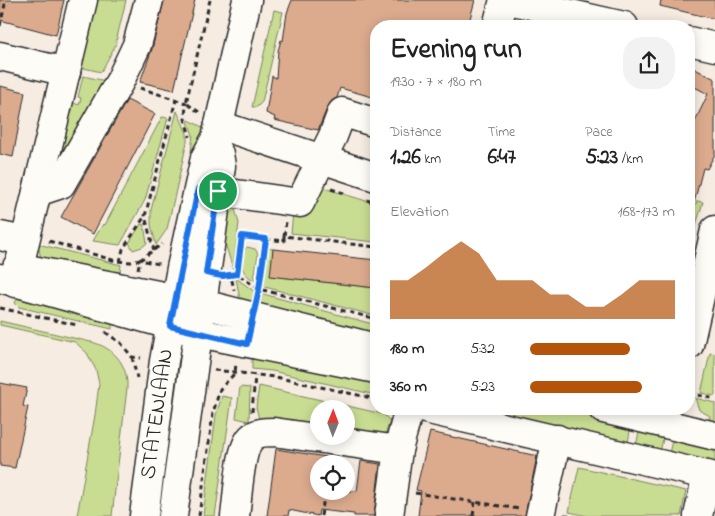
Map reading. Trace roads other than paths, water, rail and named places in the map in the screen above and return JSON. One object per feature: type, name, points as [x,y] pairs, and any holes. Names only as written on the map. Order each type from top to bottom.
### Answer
[{"type":"street","points":[[8,273],[12,238],[37,192],[83,0]]},
{"type":"street","points":[[37,192],[61,184],[120,81],[137,45],[149,0]]},
{"type":"street","name":"STATENLAAN","points":[[173,516],[199,333],[214,191],[205,158],[218,132],[247,0]]},
{"type":"street","points":[[499,20],[504,0]]},
{"type":"street","points":[[509,0],[597,20]]},
{"type":"street","points":[[695,42],[715,47]]},
{"type":"street","points":[[0,56],[66,72]]},
{"type":"street","points":[[214,191],[262,186],[283,188],[316,171],[342,112],[370,121]]},
{"type":"street","points":[[218,132],[316,171],[370,176]]},
{"type":"street","points":[[695,313],[702,276],[715,230]]},
{"type":"street","name":"STATENLAAN","points":[[144,516],[170,326],[176,298],[206,271]]},
{"type":"street","points":[[8,273],[176,298],[370,346]]},
{"type":"street","points":[[8,273],[170,326],[247,344],[370,368]]},
{"type":"street","points":[[391,503],[398,450],[407,415]]},
{"type":"street","points":[[451,415],[711,476],[698,516]]},
{"type":"street","points":[[654,415],[672,417],[715,436]]},
{"type":"street","points":[[235,516],[244,455],[250,439],[256,434],[274,432],[398,450]]},
{"type":"street","points":[[540,514],[557,439]]}]
